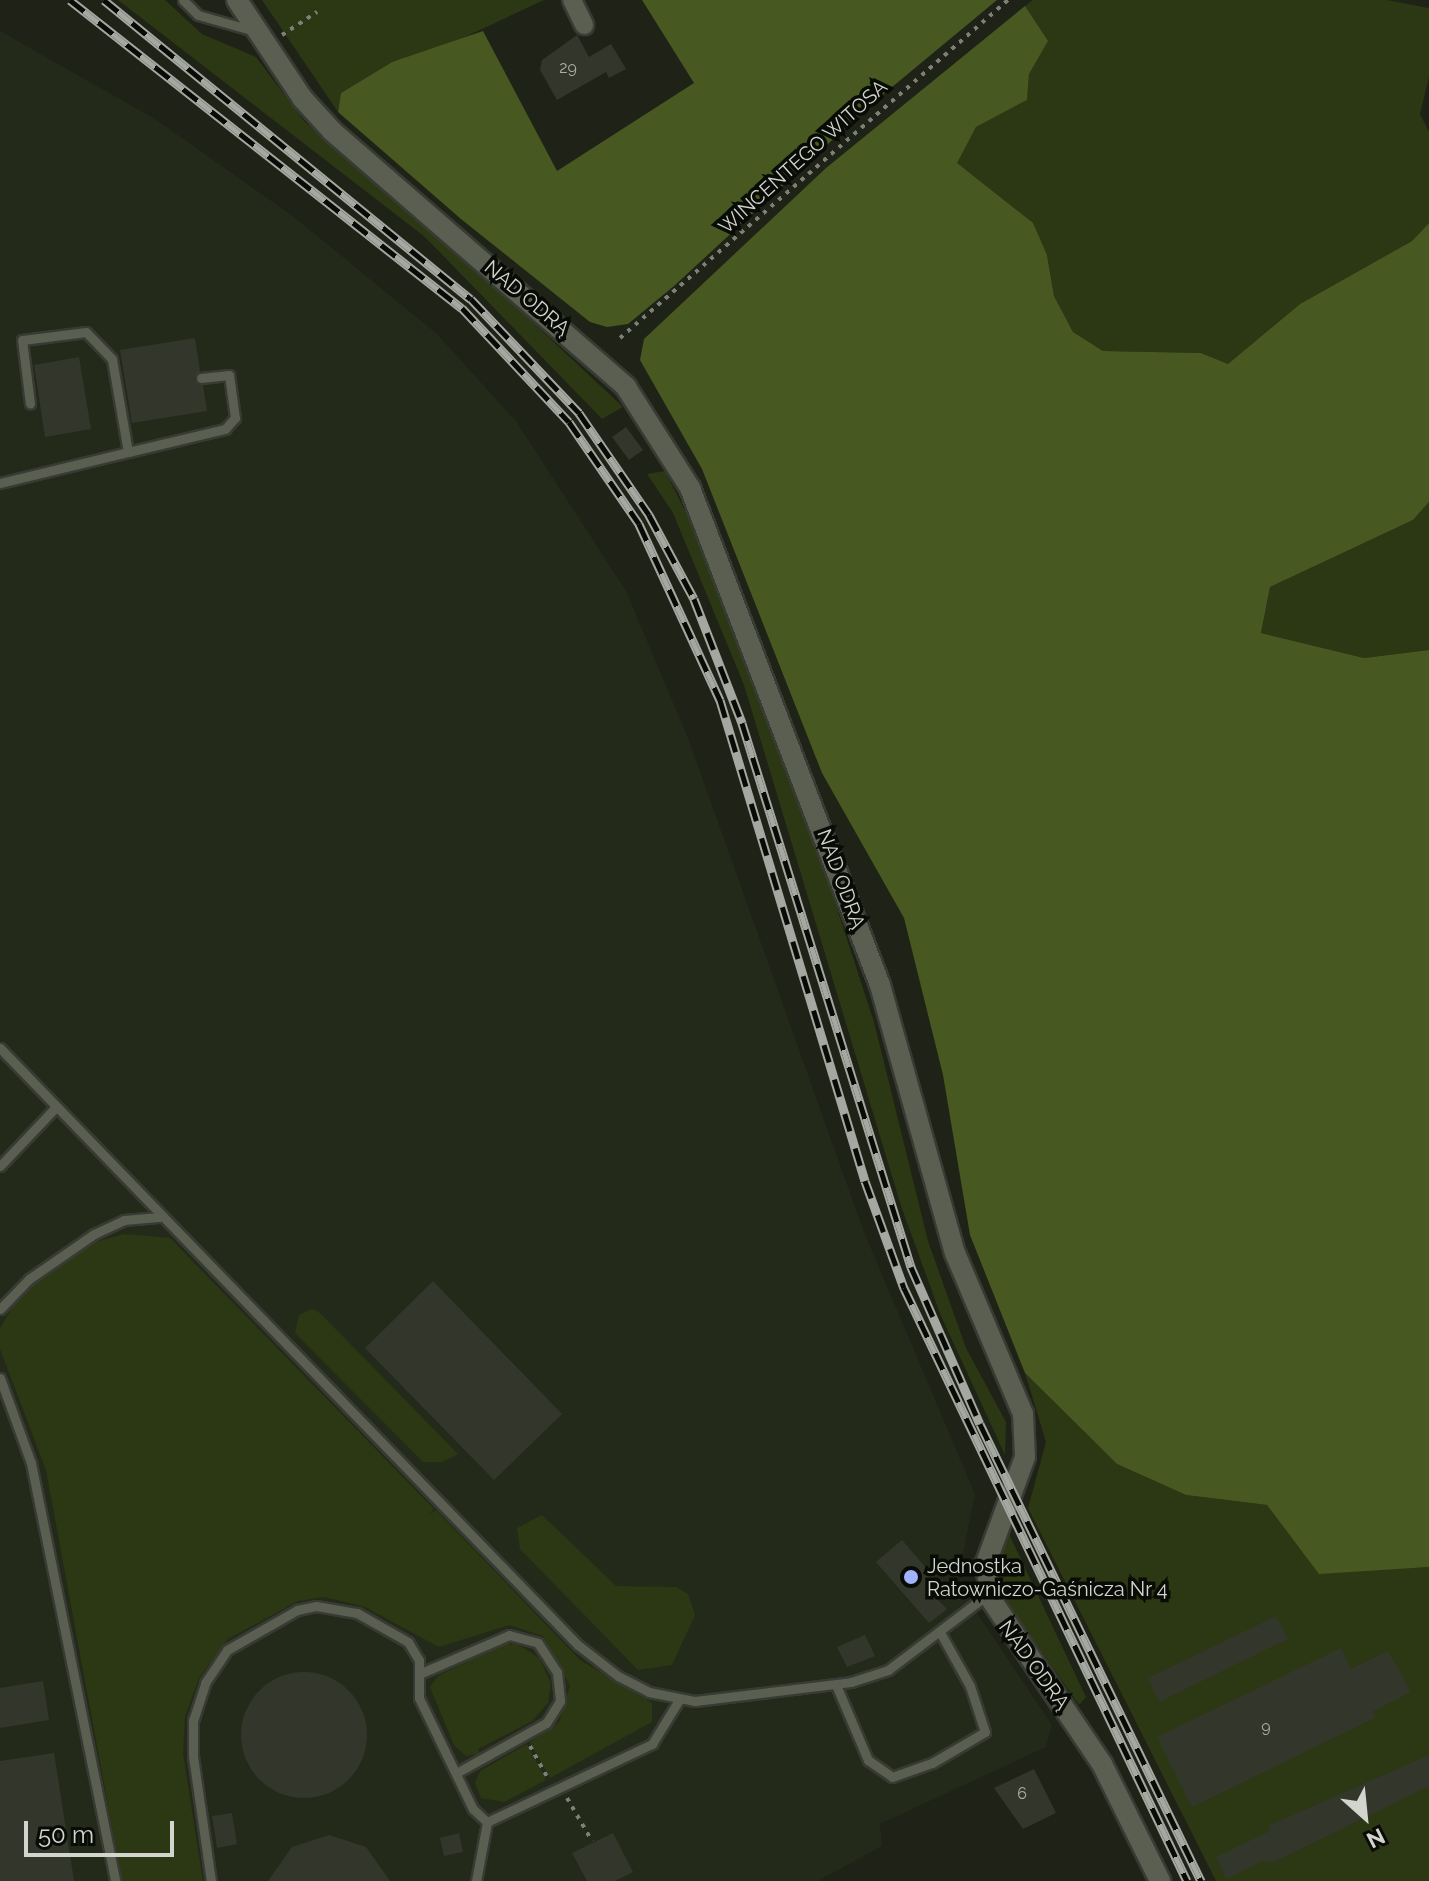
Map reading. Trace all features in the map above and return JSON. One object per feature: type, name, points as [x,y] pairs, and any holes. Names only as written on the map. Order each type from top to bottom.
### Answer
[{"type":"street","name":"NAD ODRĄ","points":[[237,0],[267,35],[332,131],[626,387],[690,488],[885,997],[955,1253],[1023,1414],[1026,1451],[987,1557],[988,1594],[1102,1764],[1160,1881]]},
{"type":"street","points":[[572,0],[584,25]]},
{"type":"lane","points":[[183,0],[198,15],[267,35]]},
{"type":"lane","points":[[30,403],[22,340],[86,332],[112,359],[128,452]]},
{"type":"lane","points":[[0,483],[225,429],[235,418],[229,375],[201,378]]},
{"type":"lane","points":[[0,1048],[578,1645],[618,1676],[679,1700],[836,1685],[888,1670],[941,1634],[988,1594]]},
{"type":"lane","points":[[0,1166],[55,1108]]},
{"type":"lane","points":[[0,1309],[29,1279],[94,1234],[124,1220],[161,1217]]},
{"type":"lane","points":[[0,1378],[31,1463],[115,1881]]},
{"type":"lane","points":[[211,1881],[193,1721],[205,1683],[227,1650],[297,1610],[334,1608],[370,1619],[408,1642],[419,1674],[419,1698],[473,1809],[487,1822]]},
{"type":"lane","points":[[836,1685],[868,1760],[892,1777],[932,1763],[985,1732],[970,1686],[941,1634]]},
{"type":"lane","points":[[419,1674],[509,1635],[538,1643],[557,1672],[560,1701],[546,1723],[456,1773]]},
{"type":"lane","points":[[487,1822],[652,1744],[679,1700]]},
{"type":"lane","points":[[476,1881],[487,1822]]},
{"type":"path","name":"WINCENTEGO WITOSA","points":[[620,338],[1008,0]]},
{"type":"path","points":[[267,35],[317,12]]},
{"type":"shaded area","points":[[0,31],[155,119],[294,217],[437,334],[516,421],[626,591],[688,738],[864,1232],[975,1494],[957,1583],[1052,1725],[1046,1747],[880,1824],[882,1846],[818,1881],[0,1881]]},
{"type":"green space","points":[[118,0],[165,0],[202,34],[256,57],[305,122],[433,229],[623,407],[602,419],[425,237]]},
{"type":"green space","points":[[262,0],[544,0],[435,51],[392,62],[341,93],[338,112]]},
{"type":"green space","points":[[642,0],[997,0],[868,107],[674,286],[628,324],[607,327],[590,322],[461,219],[338,112],[341,93],[392,62],[483,31],[557,171],[694,83]]},
{"type":"green space","points":[[1033,0],[1387,0],[1429,8],[1429,77],[1420,114],[1429,132],[1429,223],[1412,241],[1300,304],[1228,364],[1201,353],[1103,351],[1073,332],[1054,296],[1047,255],[956,163],[976,127],[1027,100],[1029,74],[1047,41],[1025,6]]},
{"type":"green space","points":[[1025,6],[1048,41],[1029,74],[1027,100],[976,127],[957,163],[1033,223],[1047,255],[1054,296],[1073,332],[1103,351],[1201,353],[1228,364],[1300,304],[1412,241],[1429,223],[1429,502],[1413,520],[1270,587],[1261,633],[1364,658],[1429,650],[1429,1567],[1319,1574],[1267,1505],[1186,1495],[1117,1464],[1025,1373],[970,1235],[943,1075],[904,918],[822,773],[702,469],[640,360],[644,339],[826,168]]},
{"type":"green space","points":[[665,471],[708,556],[826,875],[874,1022],[928,1241],[966,1348],[1006,1422],[1005,1455],[941,1316],[901,1206],[744,685],[673,513],[647,474]]},
{"type":"green space","points":[[1429,502],[1429,650],[1364,658],[1261,633],[1270,587],[1413,520]]},
{"type":"green space","points":[[124,1234],[170,1238],[434,1509],[429,1514],[436,1510],[580,1660],[652,1703],[652,1722],[550,1778],[530,1742],[559,1722],[570,1686],[543,1636],[509,1625],[439,1647],[365,1607],[325,1597],[298,1601],[228,1639],[199,1678],[185,1717],[183,1754],[203,1881],[122,1881],[46,1470],[0,1349],[0,1329],[19,1294],[47,1272],[89,1244]]},
{"type":"green space","points":[[312,1309],[320,1313],[458,1454],[442,1462],[423,1462],[295,1333],[299,1315]]},
{"type":"green space","points":[[1025,1373],[1117,1464],[1186,1495],[1267,1505],[1319,1573],[1429,1567],[1429,1881],[1216,1881],[1028,1508],[1046,1442]]},
{"type":"green space","points":[[542,1515],[616,1586],[676,1587],[688,1594],[695,1615],[672,1665],[638,1670],[520,1549],[517,1528]]},
{"type":"green space","points":[[1009,1534],[1086,1697],[1079,1705],[999,1591],[997,1564]]},
{"type":"green space","points":[[503,1644],[517,1644],[539,1658],[551,1683],[548,1703],[532,1721],[478,1749],[480,1754],[466,1756],[454,1745],[430,1687],[438,1676]]},
{"type":"green space","points":[[527,1744],[546,1780],[504,1802],[481,1798],[475,1783],[480,1771]]},
{"type":"building","points":[[577,35],[589,57],[611,44],[626,69],[609,78],[606,72],[557,100],[540,70],[542,60]]},
{"type":"building","points":[[195,338],[200,371],[194,380],[203,385],[207,411],[132,423],[120,350]]},
{"type":"building","points":[[79,357],[91,429],[45,437],[34,365]]},
{"type":"building","points":[[626,427],[643,450],[629,460],[612,437]]},
{"type":"building","points":[[433,1281],[562,1414],[494,1480],[365,1348]]},
{"type":"building","name":"Jednostka Ratowniczo-Gaśnicza Nr 4","points":[[902,1540],[946,1591],[937,1599],[947,1609],[929,1623],[876,1562]]},
{"type":"building","points":[[1276,1616],[1288,1639],[1159,1702],[1148,1678]]},
{"type":"building","points":[[865,1635],[875,1656],[847,1667],[837,1647]]},
{"type":"building","points":[[1341,1648],[1351,1669],[1388,1651],[1411,1692],[1372,1712],[1375,1718],[1192,1807],[1157,1737]]},
{"type":"building","points":[[304,1672],[328,1677],[348,1691],[362,1711],[367,1735],[362,1759],[348,1779],[328,1793],[304,1798],[280,1793],[260,1779],[246,1759],[241,1735],[246,1711],[260,1691],[280,1677]]},
{"type":"building","points":[[43,1681],[49,1720],[0,1728],[0,1688]]},
{"type":"building","points":[[54,1753],[74,1881],[0,1881],[0,1761]]},
{"type":"building","points":[[1429,1755],[1429,1786],[1272,1863],[1263,1861],[1226,1879],[1216,1857],[1270,1831],[1268,1826]]},
{"type":"building","points":[[1034,1769],[1056,1813],[1023,1829],[994,1788]]},
{"type":"building","points":[[232,1813],[237,1844],[217,1848],[212,1816]]},
{"type":"building","points":[[459,1833],[463,1852],[444,1856],[440,1838]]},
{"type":"building","points":[[613,1833],[633,1872],[615,1881],[587,1881],[572,1853]]},
{"type":"building","points":[[329,1835],[366,1847],[390,1881],[268,1881],[292,1847]]},
{"type":"railway","points":[[70,0],[462,308],[569,422],[639,524],[720,700],[865,1181],[904,1288],[1187,1881]]},
{"type":"railway","points":[[104,0],[471,299],[579,413],[649,515],[694,599],[742,723],[911,1267],[980,1424],[1201,1881]]},
{"type":"place","name":"Jednostka Ratowniczo-Gaśnicza Nr 4","points":[[911,1577]]}]
